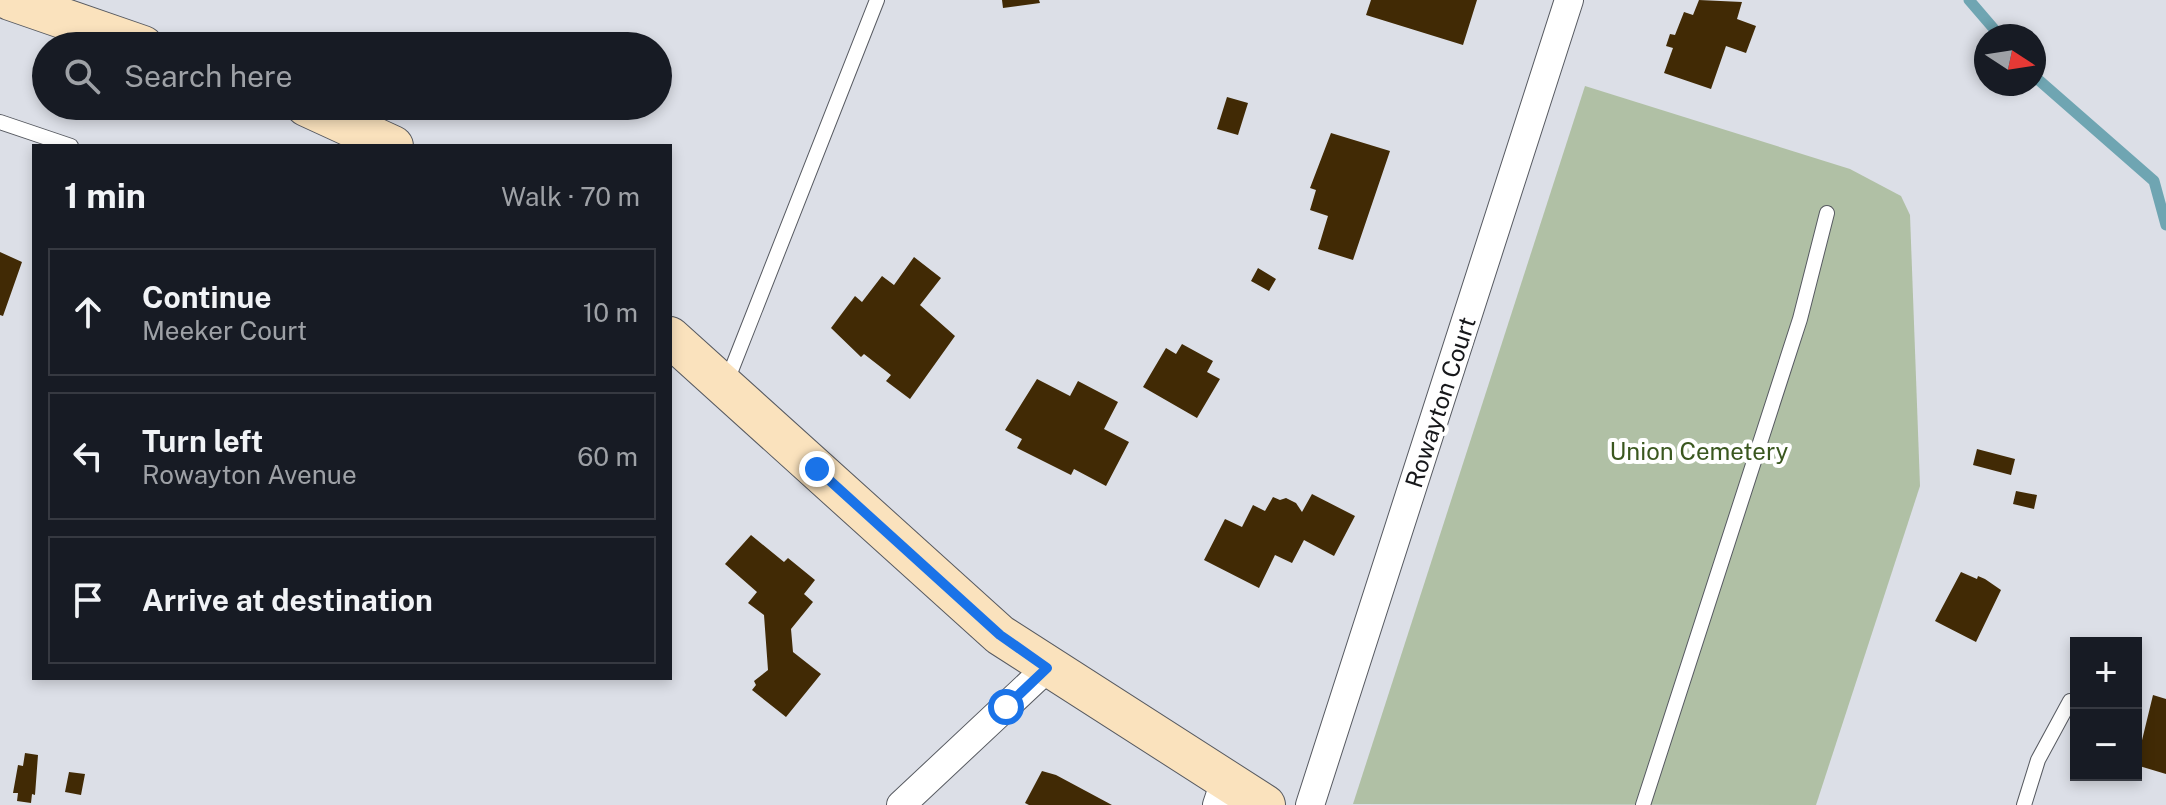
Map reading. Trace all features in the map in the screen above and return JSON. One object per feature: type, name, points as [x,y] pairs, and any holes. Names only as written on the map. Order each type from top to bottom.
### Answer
[{"type":"street","points":[[10,0],[103,32]]},
{"type":"street","name":"Rowayton Court","points":[[1310,805],[1569,0]]},
{"type":"street","points":[[336,120],[389,144]]},
{"type":"street","points":[[672,339],[1000,635],[1221,793],[1265,805]]},
{"type":"street","points":[[901,805],[1047,668]]},
{"type":"lane","points":[[725,385],[877,0]]},
{"type":"lane","points":[[0,122],[65,144]]},
{"type":"lane","points":[[1643,805],[1800,319],[1827,213]]},
{"type":"lane","points":[[2024,805],[2038,760],[2070,701]]},
{"type":"green space","name":"Union Cemetery","points":[[1585,86],[1850,169],[1901,196],[1910,215],[1920,486],[1816,805],[1353,804]]},
{"type":"building","points":[[1002,0],[1039,0],[1040,3],[1003,8]]},
{"type":"building","points":[[1371,0],[1477,0],[1463,45],[1366,15]]},
{"type":"building","points":[[1699,0],[1742,2],[1737,19],[1756,26],[1746,53],[1726,46],[1711,89],[1664,73],[1673,48],[1666,46],[1670,34],[1675,35],[1684,12],[1693,15]]},
{"type":"building","points":[[1227,97],[1248,103],[1238,135],[1217,129]]},
{"type":"building","points":[[1331,133],[1390,151],[1353,260],[1318,249],[1328,216],[1310,210],[1316,190],[1310,188]]},
{"type":"building","points":[[0,252],[22,262],[3,316],[0,315]]},
{"type":"building","points":[[914,257],[941,278],[920,305],[955,336],[910,399],[886,381],[891,375],[864,354],[861,357],[831,328],[855,296],[862,302],[882,276],[894,285]]},
{"type":"building","points":[[1258,268],[1276,279],[1269,291],[1251,281]]},
{"type":"building","points":[[1182,344],[1213,361],[1207,372],[1220,379],[1197,418],[1143,387],[1166,348],[1176,354]]},
{"type":"building","points":[[1037,379],[1070,396],[1078,381],[1118,402],[1104,429],[1129,442],[1106,486],[1074,469],[1071,475],[1017,448],[1022,439],[1005,430]]},
{"type":"building","points":[[1977,449],[2015,459],[2011,475],[1973,465]]},
{"type":"building","points":[[2016,491],[2037,495],[2034,509],[2013,504]]},
{"type":"building","points":[[1312,494],[1355,516],[1334,556],[1304,540],[1292,563],[1275,555],[1259,588],[1204,560],[1225,519],[1242,527],[1253,505],[1265,511],[1273,497],[1296,503],[1302,512]]},
{"type":"building","points":[[751,535],[784,562],[788,558],[815,580],[804,594],[813,602],[791,629],[793,652],[821,674],[786,717],[752,690],[756,685],[754,681],[768,670],[764,615],[748,603],[757,592],[725,564]]},
{"type":"building","points":[[1961,572],[1985,579],[2001,590],[1976,642],[1935,621]]},
{"type":"building","points":[[2153,695],[2166,699],[2166,774],[2142,767],[2142,740]]},
{"type":"building","points":[[25,753],[38,755],[35,795],[32,794],[31,803],[17,801],[18,793],[13,793],[18,765],[23,766]]},
{"type":"building","points":[[1042,771],[1056,775],[1112,805],[1029,805],[1025,803]]},
{"type":"building","points":[[69,772],[85,774],[81,795],[65,792]]},
{"type":"waterway","points":[[1969,0],[1990,24]]},
{"type":"waterway","points":[[2046,86],[2154,181],[2166,225]]},
{"type":"route","points":[[817,469],[1000,635],[1047,668],[1006,707]]}]
